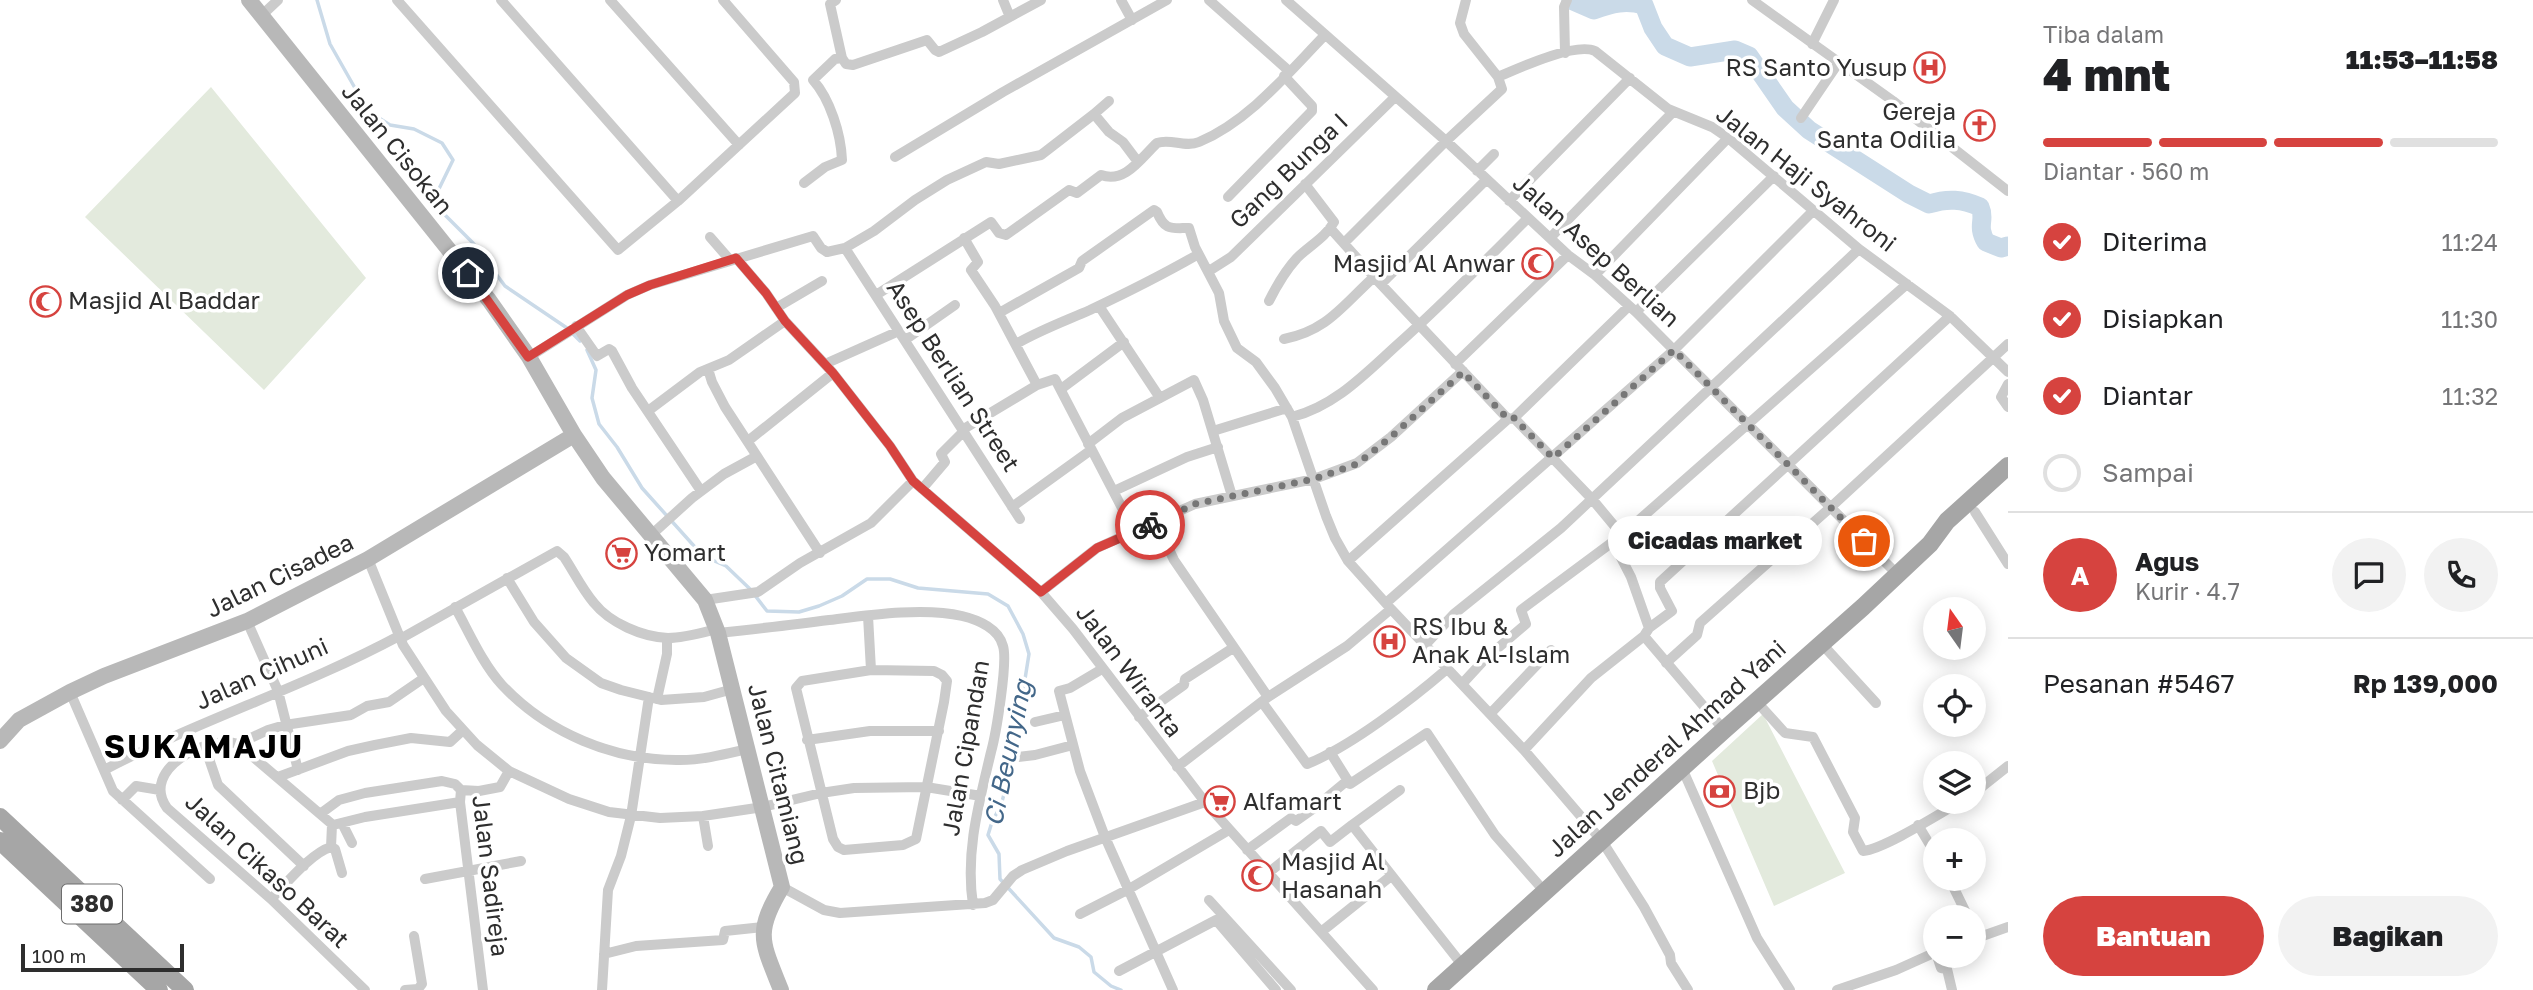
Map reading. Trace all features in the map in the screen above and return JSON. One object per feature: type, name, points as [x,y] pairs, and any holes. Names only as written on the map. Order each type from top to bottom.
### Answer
[{"type":"main road","name":"Jalan Jenderal Ahmad Yani","points":[[1436,990],[1898,575],[1930,544],[1947,521],[2008,466]]},
{"type":"main road","name":"Jalan Jenderal Ahmad Yani","points":[[1930,544],[1955,530],[2008,482]]},
{"type":"main road","name":"380","points":[[0,817],[185,990]]},
{"type":"main road","name":"380","points":[[0,841],[159,990]]},
{"type":"street","name":"Jalan Cisokan","points":[[249,0],[489,300],[528,357],[574,435]]},
{"type":"street","points":[[262,15],[278,0]]},
{"type":"street","points":[[397,0],[618,250],[678,201],[795,93],[794,82],[723,0]]},
{"type":"street","points":[[501,0],[678,201]]},
{"type":"street","points":[[610,0],[739,145]]},
{"type":"street","points":[[836,0],[830,4],[842,58],[846,64],[853,65],[927,40],[939,52],[982,33],[1041,0]]},
{"type":"street","points":[[1003,0],[1010,17]]},
{"type":"street","points":[[1121,0],[1132,20]]},
{"type":"street","points":[[895,157],[1003,92],[1166,0]]},
{"type":"street","points":[[1209,0],[1287,73],[1312,106],[1312,111],[1228,197]]},
{"type":"street","name":"Jalan Asep Berlian","points":[[1286,0],[1446,141],[1569,255],[1633,309],[1898,575]]},
{"type":"street","points":[[1344,243],[1502,89],[1498,77],[1464,34],[1460,23],[1466,0]]},
{"type":"street","points":[[1752,0],[1948,143],[2008,191]]},
{"type":"street","points":[[1812,44],[1834,0]]},
{"type":"street","points":[[1565,53],[1566,4]]},
{"type":"street","points":[[876,295],[978,229],[993,222],[999,233],[1006,235],[1063,193],[1071,190],[1077,193],[1101,175],[1110,178],[1123,176],[1157,143],[1169,141],[1192,144],[1233,124],[1325,35]]},
{"type":"street","name":"Jalan Haji Syahroni","points":[[1498,77],[1542,58],[1588,48],[1673,112],[1712,127],[1728,138],[1859,249],[1950,316],[2008,372]]},
{"type":"street","points":[[804,183],[825,167],[842,160],[841,147],[829,108],[813,80],[835,59],[842,58]]},
{"type":"street","points":[[1801,118],[1839,62]]},
{"type":"street","points":[[1509,201],[1630,78]]},
{"type":"street","name":"Gang Bunga I","points":[[1211,276],[1395,97]]},
{"type":"street","points":[[528,357],[627,295],[650,285],[812,236],[827,252],[847,252],[915,200],[947,180],[986,162],[999,164],[1041,155],[1109,101]]},
{"type":"street","points":[[1550,238],[1673,112]]},
{"type":"street","points":[[1094,114],[1109,132],[1123,142],[1138,162]]},
{"type":"street","points":[[1595,275],[1728,138]]},
{"type":"street","points":[[1477,171],[1494,155]]},
{"type":"street","points":[[1348,561],[1633,309],[1774,176]]},
{"type":"street","points":[[1284,339],[1323,325],[1377,281],[1486,180]]},
{"type":"street","points":[[1269,301],[1280,278],[1334,222],[1305,184]]},
{"type":"street","points":[[999,313],[1079,268],[1082,261],[1154,211],[1162,222],[1172,229],[1189,228],[1195,247],[1219,293],[1224,321],[1237,348],[1256,362],[1290,413],[1335,538],[1348,561],[1524,750],[1602,841],[1644,907],[1670,955],[1671,963],[1688,990]]},
{"type":"street","points":[[1177,767],[1265,700],[1347,646],[1388,606],[1674,350],[1813,211]]},
{"type":"street","points":[[1213,431],[1290,413],[1311,412],[1333,400],[1420,325],[1528,218]]},
{"type":"street","points":[[1330,228],[1459,368],[1592,499],[1617,538],[1647,632],[1666,663],[1724,730]]},
{"type":"street","name":"Jalan Wiranta","points":[[710,237],[733,259],[829,368],[890,446],[913,481],[1041,592],[1073,629],[1228,830],[1373,990]]},
{"type":"street","points":[[964,238],[978,262],[971,270],[999,313],[1037,385]]},
{"type":"street","points":[[1425,645],[1454,614],[1532,552],[1592,499],[1859,249]]},
{"type":"street","name":"Asep Berlian Street","points":[[847,252],[1020,519]]},
{"type":"street","points":[[1016,344],[1099,306],[1197,255]]},
{"type":"street","points":[[1041,592],[1097,548],[1195,504],[1314,479],[1357,464],[1391,437],[1569,255]]},
{"type":"street","points":[[776,307],[822,281]]},
{"type":"street","points":[[1461,684],[1526,624],[1520,614],[1521,610],[1617,538],[1907,284]]},
{"type":"street","points":[[748,441],[829,368],[902,335],[955,305]]},
{"type":"street","points":[[1099,306],[1160,398]]},
{"type":"street","points":[[1524,750],[1591,678],[1672,611],[1660,582],[1950,316]]},
{"type":"street","points":[[648,411],[708,369],[729,360],[785,321]]},
{"type":"street","points":[[575,326],[597,356],[609,349],[612,351],[632,388],[701,491]]},
{"type":"street","points":[[1061,389],[1124,342]]},
{"type":"street","points":[[1666,663],[1697,635],[1700,623],[2008,344]]},
{"type":"street","points":[[708,369],[725,407],[820,553]]},
{"type":"street","points":[[922,489],[945,462],[941,454],[963,431],[1037,385],[1054,379],[1134,531]]},
{"type":"street","points":[[1012,507],[1090,447],[1122,418],[1195,381],[1232,496]]},
{"type":"street","points":[[2008,384],[2001,397],[2008,407]]},
{"type":"street","name":"Jalan Citamiang","points":[[574,435],[603,478],[705,600],[717,631],[733,689],[782,887],[831,913],[852,914],[989,902],[1013,876],[1045,860],[1205,802]]},
{"type":"street","name":"Jalan Cisadea","points":[[0,741],[19,720],[70,692],[104,676],[247,621],[369,559],[574,435]]},
{"type":"street","points":[[1114,491],[1187,457],[1218,447]]},
{"type":"street","points":[[650,536],[701,491],[724,474],[757,456]]},
{"type":"street","points":[[705,600],[753,594],[871,523],[913,481]]},
{"type":"street","points":[[1975,512],[2008,564]]},
{"type":"street","points":[[1156,522],[1174,560],[1304,762],[1312,762],[1330,752],[1408,700],[1447,669]]},
{"type":"street","name":"Jalan Cihuni","points":[[104,770],[173,735],[400,637],[557,551],[564,556],[595,605],[607,616],[637,631],[667,638]]},
{"type":"street","points":[[369,559],[400,637],[446,711],[477,745],[509,771],[569,799],[609,813],[660,818],[703,816],[763,807],[854,788],[926,787],[981,796]]},
{"type":"street","points":[[507,578],[534,622],[566,659],[601,683],[673,701],[704,697],[733,689]]},
{"type":"street","points":[[455,607],[501,684],[535,714],[578,740],[640,758],[695,759],[748,749]]},
{"type":"street","name":"Jalan Cipandan","points":[[667,638],[902,612],[962,616],[988,626],[998,635],[1004,647],[1000,702],[970,851],[973,905]]},
{"type":"street","points":[[868,615],[871,670]]},
{"type":"street","points":[[247,621],[278,691],[298,770]]},
{"type":"street","points":[[602,990],[609,882],[620,860],[631,816],[653,698],[667,654],[667,638]]},
{"type":"street","points":[[1821,643],[1876,703]]},
{"type":"street","points":[[1139,717],[1184,685],[1185,679],[1233,648]]},
{"type":"street","points":[[1490,714],[1551,650]]},
{"type":"street","points":[[1102,669],[1070,688],[1059,691],[1080,771],[1105,837],[1173,990]]},
{"type":"street","points":[[871,670],[934,671],[945,677],[939,731],[918,837],[903,845],[850,850],[838,847],[833,839],[807,740],[796,695],[798,684],[802,681],[871,670]]},
{"type":"street","name":"Jalan Cikaso Barat","points":[[365,990],[271,899],[167,808],[162,801],[160,790],[162,778],[174,763],[205,747],[225,741],[238,744],[285,725],[351,715],[367,706],[394,699],[424,678]]},
{"type":"street","points":[[70,692],[113,791],[210,879]]},
{"type":"street","points":[[1756,701],[1785,733],[1813,737],[1855,818],[1853,832],[1862,851],[1875,849],[1938,814]]},
{"type":"street","points":[[1035,722],[1065,715]]},
{"type":"street","points":[[278,777],[348,751],[411,738],[450,741],[455,740],[463,730]]},
{"type":"street","points":[[807,740],[870,731],[939,731]]},
{"type":"street","points":[[1330,752],[1350,784],[1427,733],[1495,835],[1545,892]]},
{"type":"street","points":[[238,744],[320,814],[337,824],[352,844]]},
{"type":"street","points":[[1018,757],[1073,745]]},
{"type":"street","points":[[205,747],[218,785],[304,866]]},
{"type":"street","points":[[1986,783],[2008,766]]},
{"type":"street","points":[[1682,768],[1757,938],[1790,990]]},
{"type":"street","points":[[460,790],[500,788],[509,771]]},
{"type":"street","points":[[1247,850],[1291,818],[1296,821],[1348,780]]},
{"type":"street","name":"Jalan Sadireja","points":[[320,814],[340,800],[365,793],[442,781],[455,784],[460,790],[483,990]]},
{"type":"street","points":[[122,800],[136,786],[160,790]]},
{"type":"street","points":[[1268,873],[1321,831],[1330,842],[1400,790]]},
{"type":"street","points":[[337,824],[460,802]]},
{"type":"street","points":[[703,816],[708,846]]},
{"type":"street","points":[[331,847],[337,824]]},
{"type":"street","points":[[1352,825],[1463,966]]},
{"type":"street","points":[[1918,825],[1923,833]]},
{"type":"street","points":[[1080,915],[1129,890],[1228,830]]},
{"type":"street","points":[[271,899],[304,866],[331,847]]},
{"type":"street","points":[[331,847],[335,849],[342,873]]},
{"type":"street","points":[[425,879],[521,861]]},
{"type":"street","points":[[1321,932],[1391,876]]},
{"type":"street","points":[[781,990],[765,945],[763,927],[771,905],[782,887]]},
{"type":"street","points":[[1209,900],[1291,990]]},
{"type":"street","points":[[1119,971],[1216,920],[1276,990]]},
{"type":"street","points":[[604,954],[636,946],[723,940],[725,930],[763,927]]},
{"type":"street","points":[[1986,933],[2008,927]]},
{"type":"street","points":[[405,990],[418,989],[422,984],[414,936]]},
{"type":"street","points":[[1837,990],[1923,959]]},
{"type":"street","points":[[1941,968],[1947,969],[1952,990]]},
{"type":"shaded area","points":[[211,87],[366,278],[264,390],[85,217]]},
{"type":"shaded area","points":[[1763,714],[1845,873],[1774,906],[1712,761]]},
{"type":"waterway","name":"Ci Beunying","points":[[317,0],[330,44],[368,111],[390,125],[414,129],[442,143],[453,160],[435,197],[441,211],[473,243],[505,286],[567,328],[580,341]]},
{"type":"waterway","points":[[1571,0],[1594,10],[1619,3],[1644,5],[1653,28],[1665,46],[1690,57],[1735,50],[1749,56],[1785,108],[1809,130],[1929,204],[1955,200],[1980,207],[1986,242],[2001,248],[2008,246]]},
{"type":"waterway","name":"Ci Beunying","points":[[587,350],[596,370],[592,398],[599,424],[617,447],[642,488],[703,556],[726,566],[750,589],[767,611],[799,612],[819,606],[842,596],[867,579],[890,579],[918,588],[988,594],[1008,606],[1023,634],[1029,654],[1010,773],[1001,805],[988,835],[999,854],[1000,879],[1054,938],[1079,947],[1091,957],[1094,972],[1111,986],[1121,990]]},
{"type":"way so far","points":[[1150,525],[1195,504],[1314,479],[1357,464],[1463,372],[1508,419],[1514,418],[1553,458],[1674,350],[1864,541]]},
{"type":"place","name":"RS Santo Yusup","points":[[1930,68]]},
{"type":"place","name":"Gereja Santa Odilia","points":[[1979,126]]},
{"type":"place","name":"Masjid Al Anwar","points":[[1538,264]]},
{"type":"place","name":"Masjid Al Baddar","points":[[45,301]]},
{"type":"place","name":"Cicadas market","points":[[1864,541]]},
{"type":"place","name":"Yomart","points":[[621,553]]},
{"type":"place","name":"RS Ibu & Anak Al-Islam","points":[[1389,641]]},
{"type":"place","name":"Bjb","points":[[1720,791]]},
{"type":"place","name":"Alfamart","points":[[1220,802]]},
{"type":"place","name":"Masjid Al Hasanah","points":[[1258,876]]},
{"type":"district","name":"SUKAMAJU","points":[[204,747]]},
{"type":"route","points":[[468,273],[528,357],[627,295],[736,258],[766,293],[785,321],[833,373],[890,446],[913,481],[1041,592],[1097,548],[1150,525]]}]
